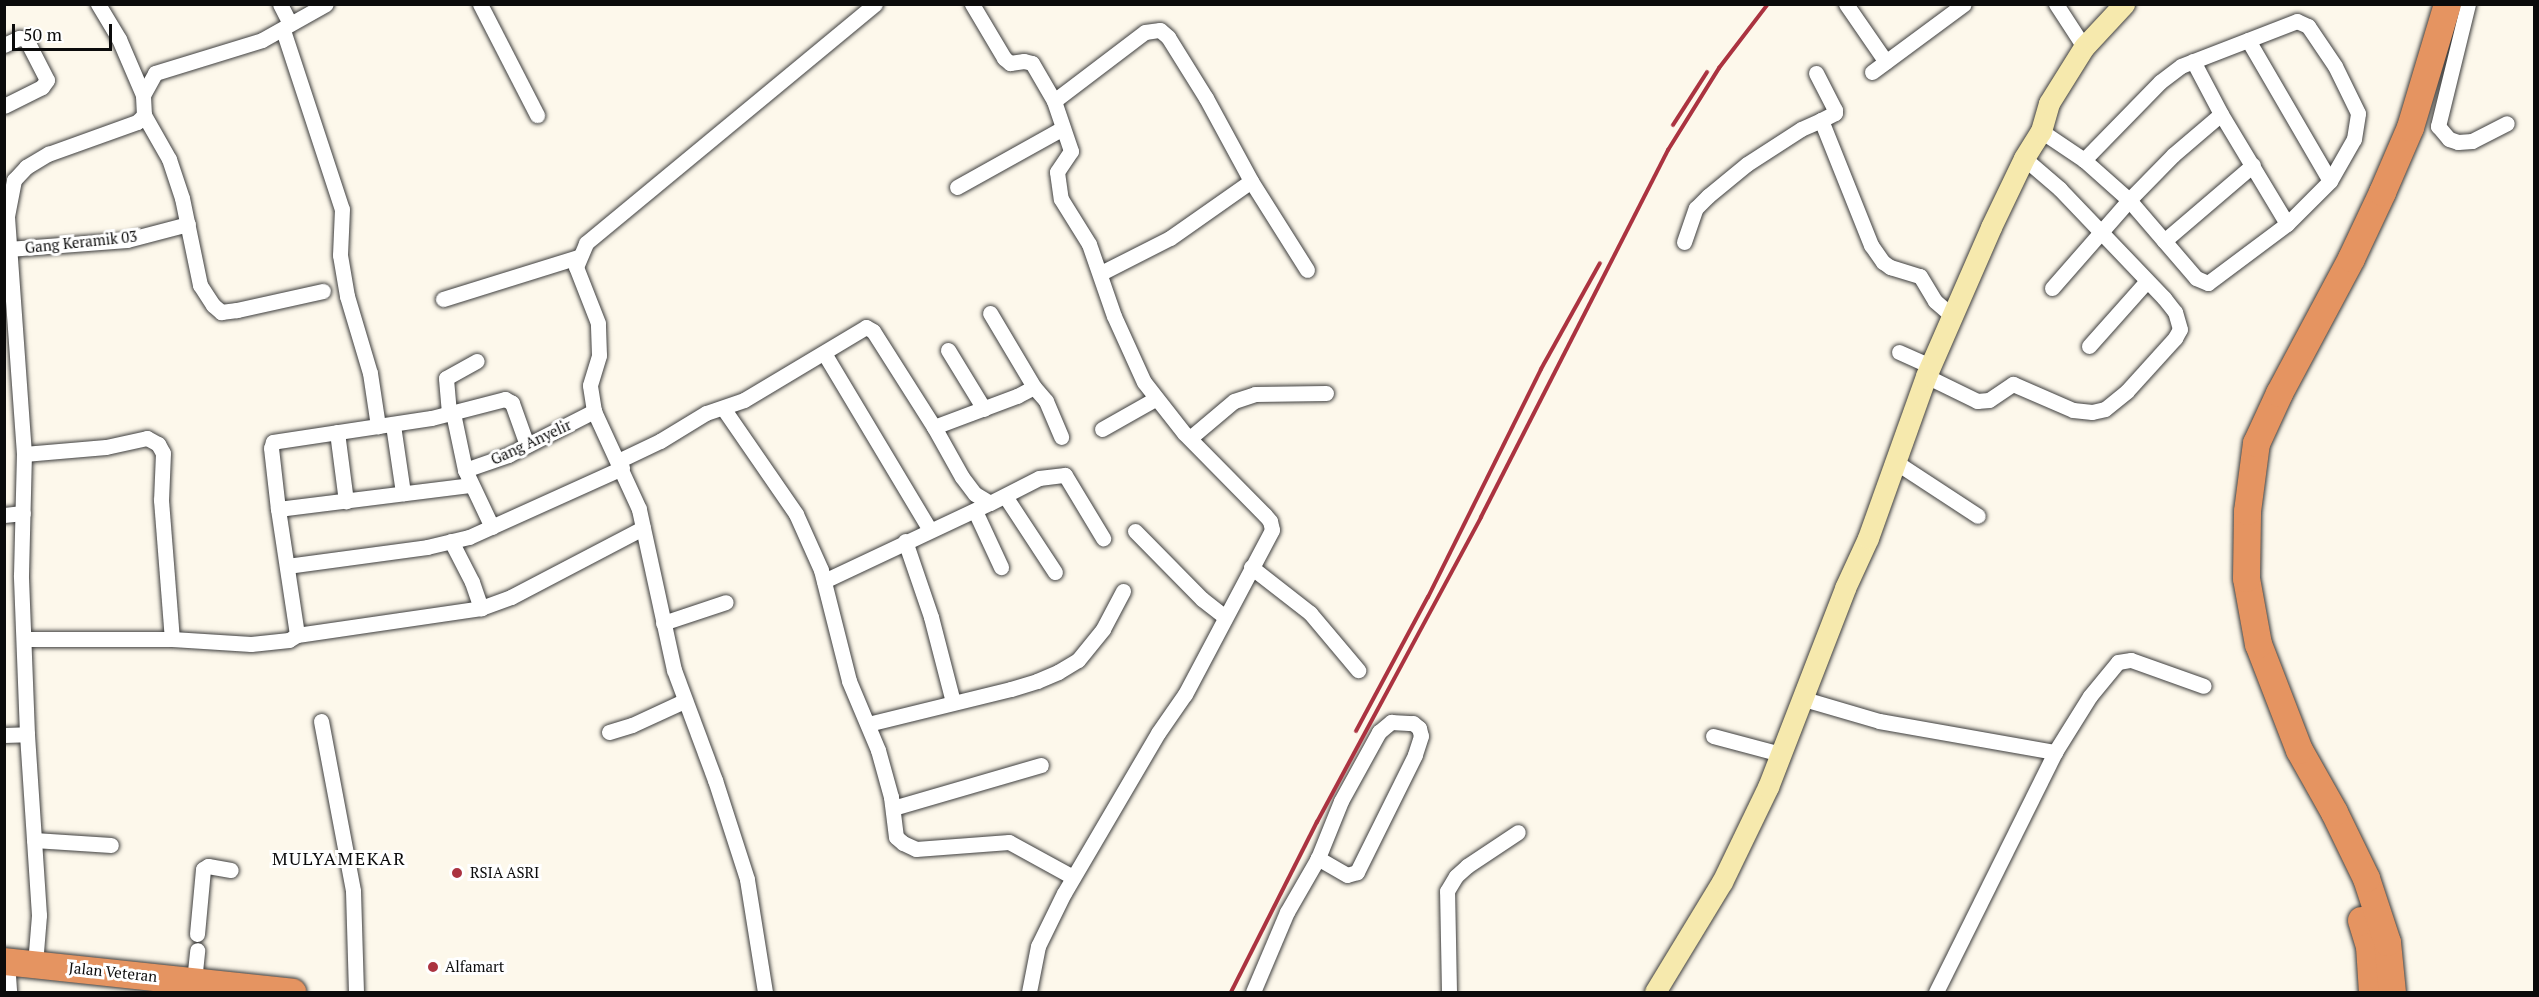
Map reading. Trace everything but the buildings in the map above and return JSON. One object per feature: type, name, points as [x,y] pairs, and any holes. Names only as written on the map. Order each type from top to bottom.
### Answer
[{"type":"highway","points":[[2372,993],[2369,946],[2351,884],[2320,819],[2284,759],[2256,693],[2239,641],[2232,584],[2231,506],[2242,441],[2371,185],[2398,119],[2432,4]]},
{"type":"highway","points":[[2392,993],[2387,942],[2366,878],[2334,812],[2299,750],[2258,644],[2246,578],[2247,511],[2256,443],[2279,393],[2351,258],[2401,149],[2433,57],[2447,4]]},
{"type":"highway","name":"Jalan Veteran","points":[[6,961],[194,981],[232,990],[292,993]]},
{"type":"street","points":[[98,4],[119,39],[143,95],[144,115],[169,159],[188,224],[200,285],[213,305],[221,312],[323,291]]},
{"type":"street","points":[[280,4],[342,209],[340,255],[347,296],[404,493]]},
{"type":"street","points":[[143,95],[155,73],[230,52],[286,27],[326,4]]},
{"type":"street","points":[[480,4],[537,115]]},
{"type":"street","points":[[765,993],[751,895],[715,780],[684,701],[663,623],[636,500],[594,411],[590,385],[599,355],[598,323],[576,267],[586,243],[875,4]]},
{"type":"street","points":[[972,4],[1004,58],[1010,63],[1024,61],[1032,63],[1054,101],[1071,151],[1057,172],[1061,199],[1082,231],[1101,273],[1114,316],[1143,382],[1190,438],[1270,521],[1272,530],[1255,569],[1225,617],[1185,694],[1158,733],[1073,877],[1038,946],[1029,993]]},
{"type":"street","points":[[1846,4],[1886,62]]},
{"type":"street","points":[[1872,72],[1964,4]]},
{"type":"street","points":[[2056,4],[2084,47]]},
{"type":"street","points":[[1655,993],[1722,882],[1781,754],[1845,588],[1868,538],[1928,371],[2024,158],[2041,131],[2054,93],[2084,47],[2124,4]]},
{"type":"street","points":[[2468,4],[2438,126],[2449,139],[2458,142],[2472,141],[2507,123]]},
{"type":"street","points":[[2041,131],[2084,160],[2129,200],[2196,278],[2208,283],[2287,224],[2330,181],[2348,152],[2359,122],[2357,106],[2335,66],[2308,26],[2302,23],[2290,23],[2193,61],[2160,82],[2084,160]]},
{"type":"street","points":[[1054,101],[1145,32],[1160,30],[1168,37],[1206,98],[1251,181],[1307,270]]},
{"type":"street","points":[[4,45],[19,38],[26,39],[47,80],[42,87],[4,106]]},
{"type":"street","points":[[2248,40],[2330,181]]},
{"type":"street","points":[[2193,61],[2221,114],[2287,224]]},
{"type":"street","points":[[1684,242],[1696,208],[1708,196],[1747,164],[1801,129],[1835,113],[1816,73]]},
{"type":"street","points":[[2052,288],[2129,200],[2173,154],[2221,114]]},
{"type":"street","points":[[35,964],[39,915],[27,734],[21,575],[24,454],[6,215],[14,180],[26,167],[48,154],[137,122],[144,115]]},
{"type":"street","points":[[1821,120],[1871,245],[1883,262],[1890,267],[1920,276],[1935,301],[1952,316]]},
{"type":"street","points":[[957,188],[1063,128]]},
{"type":"street","points":[[1899,352],[1977,401],[1989,400],[2013,384],[2073,410],[2092,412],[2105,409],[2127,391],[2175,338],[2180,329],[2175,312],[2102,231],[2060,189],[2024,158]]},
{"type":"street","points":[[2164,242],[2253,165]]},
{"type":"street","points":[[1101,273],[1170,238],[1251,181]]},
{"type":"street","name":"Gang Keramik 03","points":[[9,249],[127,240],[188,224]]},
{"type":"street","points":[[443,299],[579,257]]},
{"type":"street","points":[[2089,346],[2147,281]]},
{"type":"street","points":[[990,313],[1034,387],[1046,400],[1061,436]]},
{"type":"street","points":[[287,566],[427,547],[492,527],[620,464],[706,413],[744,400],[862,329],[869,329],[975,494],[998,500],[1055,572]]},
{"type":"street","points":[[948,350],[984,409]]},
{"type":"street","points":[[824,353],[930,530]]},
{"type":"street","points":[[477,362],[446,378],[451,413],[468,477],[492,527]]},
{"type":"street","points":[[934,427],[984,409],[1034,387]]},
{"type":"street","points":[[1190,438],[1234,401],[1255,394],[1326,393]]},
{"type":"street","points":[[297,635],[278,509],[271,448],[273,442],[385,426],[451,413],[501,399],[512,403],[527,445]]},
{"type":"street","points":[[1102,429],[1155,399]]},
{"type":"street","points":[[723,408],[796,514],[824,580],[843,660],[878,750],[893,808],[896,837],[916,849],[1009,842],[1073,877]]},
{"type":"street","name":"Gang Anyelir","points":[[278,509],[404,493],[468,477],[594,411]]},
{"type":"street","points":[[338,432],[346,501]]},
{"type":"street","points":[[24,454],[106,447],[147,438],[153,439],[158,444],[163,453],[161,500],[172,639]]},
{"type":"street","points":[[1894,461],[1978,516]]},
{"type":"street","points":[[824,580],[975,511],[1039,478],[1065,475],[1104,538]]},
{"type":"street","points":[[975,511],[1001,567]]},
{"type":"street","points":[[4,515],[23,513]]},
{"type":"street","points":[[24,639],[172,639],[251,644],[289,640],[297,635],[481,608],[511,597],[643,528]]},
{"type":"street","points":[[1135,531],[1202,599],[1225,617]]},
{"type":"street","points":[[451,541],[472,582],[481,608]]},
{"type":"street","points":[[906,541],[932,617],[953,702]]},
{"type":"street","points":[[1255,569],[1299,603],[1358,670]]},
{"type":"street","points":[[868,724],[1037,681],[1078,660],[1103,629],[1123,591]]},
{"type":"street","points":[[663,623],[726,602]]},
{"type":"street","points":[[1936,993],[2055,753],[2090,696],[2118,662],[2131,660],[2204,686]]},
{"type":"street","points":[[1804,699],[1879,721],[2055,753]]},
{"type":"street","points":[[609,732],[632,726],[684,701]]},
{"type":"street","points":[[321,721],[353,891],[356,993]]},
{"type":"street","points":[[1253,993],[1287,912],[1318,858],[1341,801],[1379,732],[1391,722],[1413,723],[1419,728],[1421,736],[1415,755],[1357,872],[1347,874],[1318,858]]},
{"type":"street","points":[[4,735],[27,734]]},
{"type":"street","points":[[1713,736],[1781,754]]},
{"type":"street","points":[[893,808],[1041,765]]},
{"type":"street","points":[[1449,993],[1447,891],[1456,876],[1467,866],[1518,832]]},
{"type":"street","points":[[34,840],[111,845]]},
{"type":"street","points":[[197,934],[202,869],[208,867],[231,870]]},
{"type":"street","points":[[194,981],[197,950]]},
{"type":"street","points":[[6,961],[9,993]]},
{"type":"railway","points":[[1231,992],[1317,822],[1481,517],[1668,150],[1719,68],[1768,4]]},
{"type":"railway","points":[[1673,125],[1707,72]]},
{"type":"railway","points":[[1356,731],[1428,597],[1541,369],[1600,263]]},
{"type":"place","name":"RSIA ASRI","points":[[457,873]]},
{"type":"place","name":"Alfamart","points":[[433,967]]},
{"type":"district","name":"MULYAMEKAR","points":[[339,858]]}]
